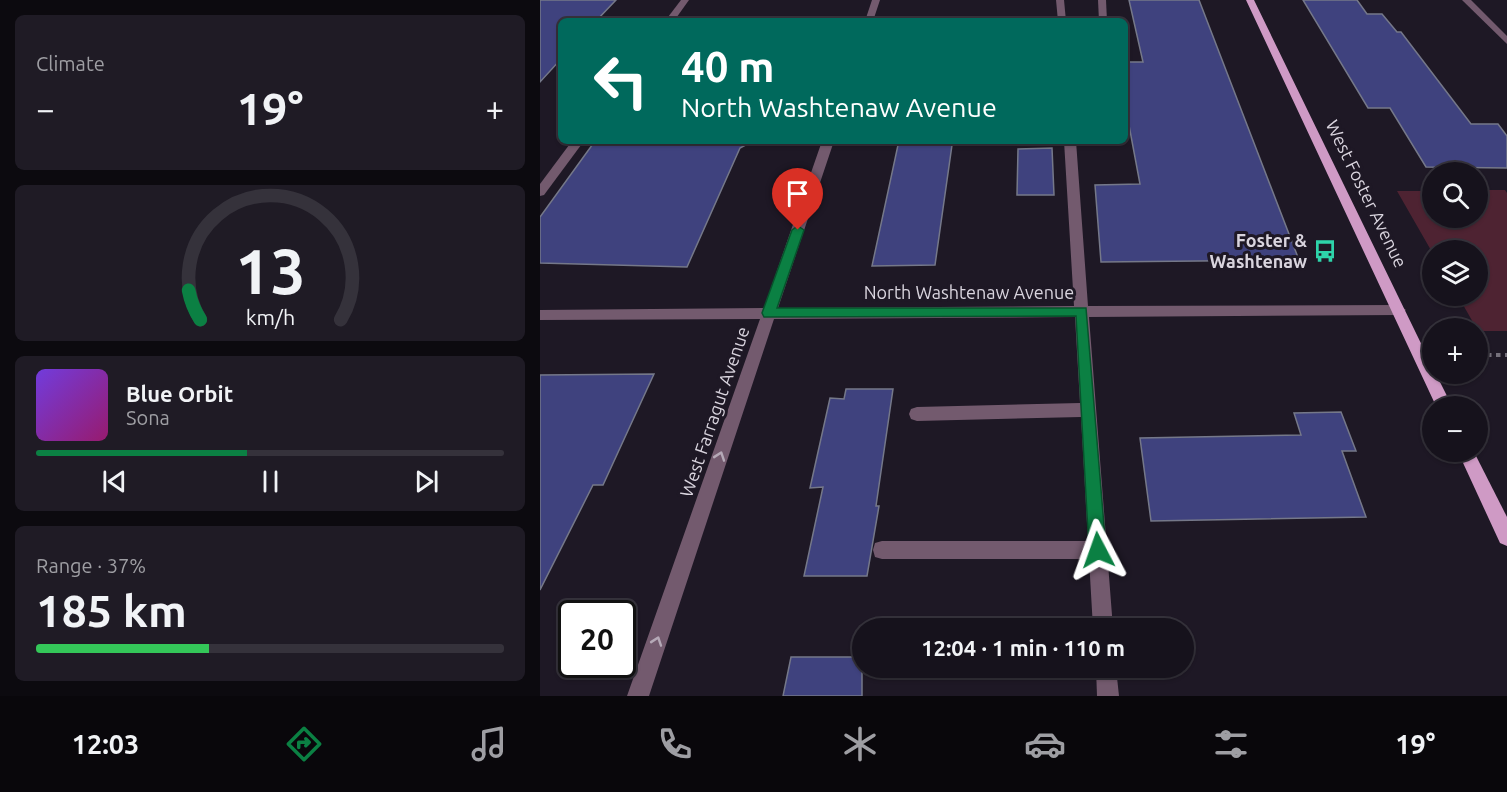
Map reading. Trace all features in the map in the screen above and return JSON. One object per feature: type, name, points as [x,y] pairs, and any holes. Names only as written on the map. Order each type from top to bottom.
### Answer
[{"type":"main road","name":"West Foster Avenue","points":[[1250,0],[1439,396]]},
{"type":"main road","points":[[1471,462],[1507,537]]},
{"type":"street","points":[[671,18],[685,0]]},
{"type":"street","points":[[870,18],[876,0]]},
{"type":"street","points":[[1060,0],[1062,18]]},
{"type":"street","points":[[1102,0],[1103,18]]},
{"type":"street","points":[[1466,0],[1507,41]]},
{"type":"street","points":[[540,192],[576,144]]},
{"type":"street","name":"West Farragut Avenue","points":[[638,696],[827,144]]},
{"type":"street","points":[[1070,144],[1102,618]]},
{"type":"street","name":"North Washtenaw Avenue","points":[[540,315],[1399,310]]},
{"type":"street","points":[[917,414],[1089,411]]},
{"type":"street","points":[[882,550],[1098,550]]},
{"type":"street","points":[[1107,678],[1108,696]]},
{"type":"path","points":[[1488,355],[1507,355]]},
{"type":"shaded area","points":[[1488,190],[1505,190],[1507,193],[1507,331],[1488,331],[1488,318],[1471,318],[1464,306],[1488,306],[1488,240],[1425,240],[1397,191],[1422,191],[1422,228],[1488,228]]},
{"type":"building","points":[[540,0],[616,0],[599,18],[558,18],[558,62],[540,82]]},
{"type":"building","points":[[1129,0],[1199,0],[1299,260],[1101,262],[1095,185],[1140,184],[1128,120],[1128,62],[1143,62]]},
{"type":"building","points":[[1303,0],[1357,0],[1367,14],[1382,14],[1397,32],[1401,32],[1471,124],[1498,124],[1507,136],[1507,168],[1488,168],[1488,162],[1423,162],[1390,108],[1368,108]]},
{"type":"building","points":[[593,144],[747,144],[740,148],[687,267],[540,263],[540,217]]},
{"type":"building","points":[[898,145],[952,145],[935,265],[872,266]]},
{"type":"building","points":[[1052,148],[1054,195],[1017,195],[1018,149]]},
{"type":"building","points":[[654,374],[603,485],[593,485],[540,590],[540,375]]},
{"type":"building","points":[[846,389],[893,389],[876,506],[879,506],[867,576],[804,576],[823,487],[810,488],[830,398],[844,399]]},
{"type":"building","points":[[1341,412],[1356,451],[1342,451],[1366,517],[1151,521],[1140,438],[1301,435],[1294,413]]},
{"type":"building","points":[[791,657],[852,657],[852,678],[862,678],[862,696],[783,696]]},
{"type":"place","name":"Foster & Washtenaw","points":[[1325,251]]},
{"type":"route","points":[[798,230],[769,313],[1082,312],[1098,550]]}]
